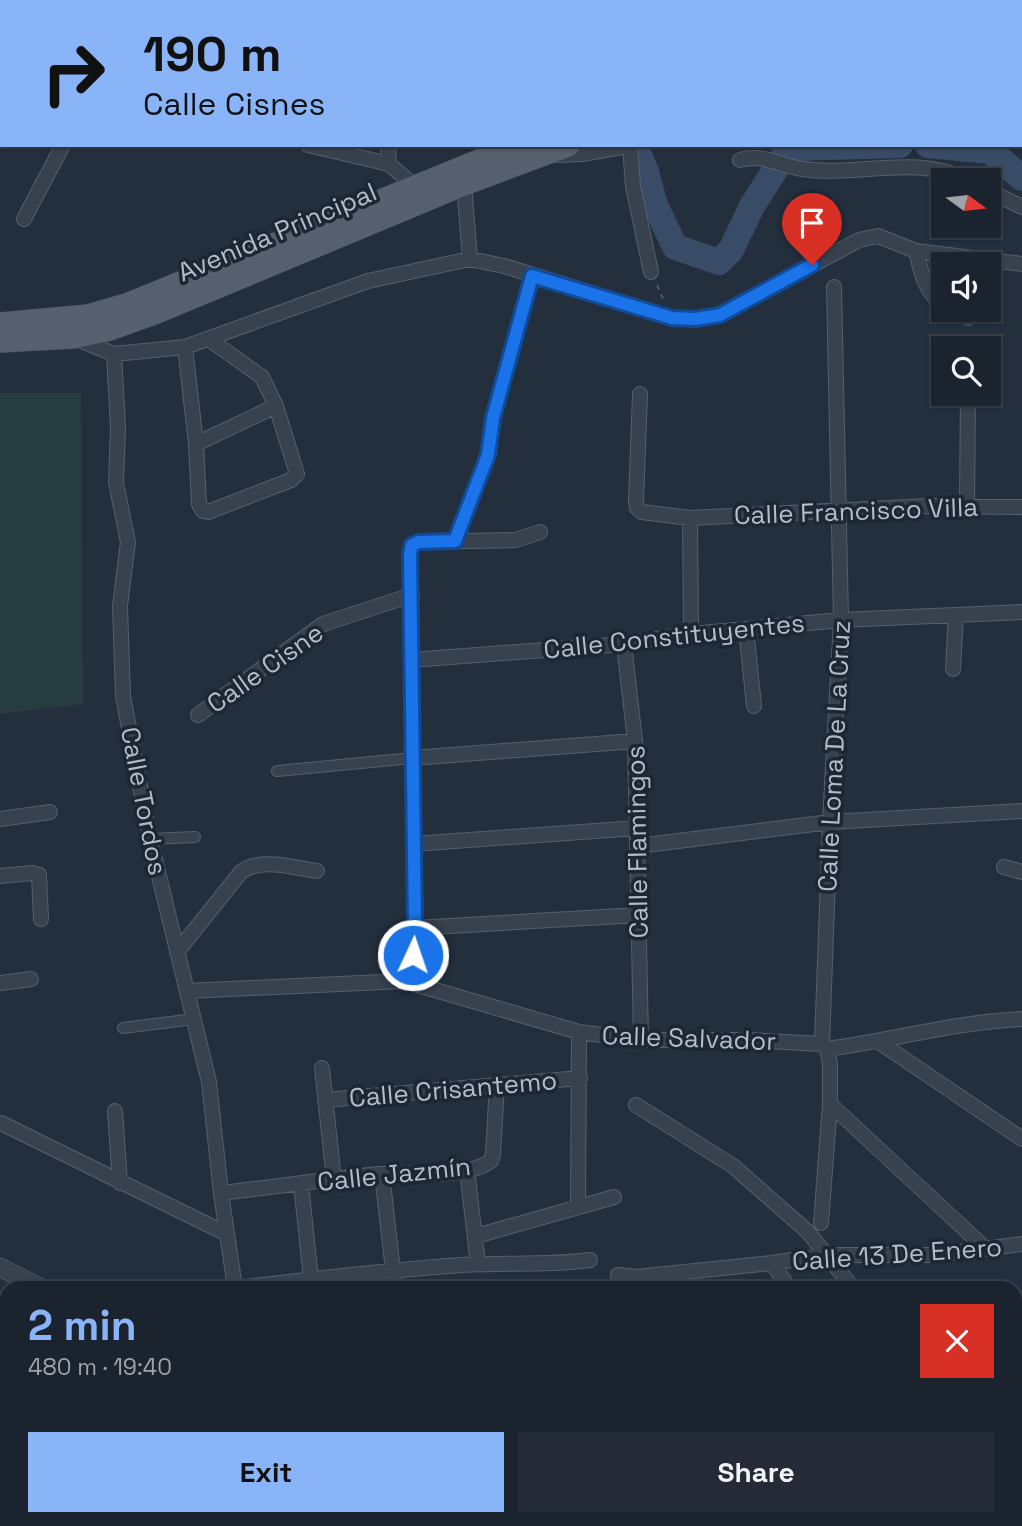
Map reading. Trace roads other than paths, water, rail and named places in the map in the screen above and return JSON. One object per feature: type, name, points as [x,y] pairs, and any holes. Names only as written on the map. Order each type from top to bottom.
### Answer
[{"type":"main road","name":"Avenida Principal","points":[[0,324],[88,316],[129,304],[414,186],[512,150],[546,147]]},
{"type":"main road","name":"Avenida Principal","points":[[0,341],[73,337],[110,329],[157,312],[464,184],[512,150]]},
{"type":"street","points":[[24,219],[62,147]]},
{"type":"street","points":[[316,147],[388,164],[414,186]]},
{"type":"street","points":[[388,147],[388,164]]},
{"type":"street","points":[[512,150],[582,154],[625,147]]},
{"type":"street","points":[[631,147],[633,186],[651,272]]},
{"type":"street","points":[[740,160],[752,156],[790,167],[818,170],[931,169]]},
{"type":"street","points":[[464,184],[470,259]]},
{"type":"street","points":[[1001,197],[1022,207]]},
{"type":"street","points":[[73,337],[114,354],[185,347],[368,281],[470,259],[503,266],[672,318],[695,319],[720,315],[859,240],[878,236],[916,251],[1022,264]]},
{"type":"street","points":[[916,251],[922,278],[931,293]]},
{"type":"street","points":[[455,541],[488,455],[493,418],[532,276]]},
{"type":"street","name":"Calle Loma De La Cruz","points":[[821,1223],[830,1104],[831,1064],[824,1046],[830,822],[841,620],[834,287]]},
{"type":"street","points":[[185,347],[197,444],[199,504],[202,511],[208,512],[291,480],[297,474],[276,406],[262,377],[210,340]]},
{"type":"street","name":"Calle Tordos","points":[[114,354],[118,428],[116,483],[128,542],[120,606],[123,696],[150,839],[209,1082],[221,1193],[235,1281]]},
{"type":"street","name":"Calle Francisco Villa","points":[[640,394],[637,508],[647,513],[690,518],[967,505],[1022,507]]},
{"type":"street","points":[[197,444],[276,406]]},
{"type":"street","points":[[967,505],[968,406]]},
{"type":"street","points":[[690,518],[691,634]]},
{"type":"street","points":[[404,981],[413,955],[415,928],[412,545],[419,542],[516,540],[540,532]]},
{"type":"street","name":"Calle Cisne","points":[[198,715],[323,624],[412,595]]},
{"type":"street","name":"Calle Constituyentes","points":[[411,660],[624,644],[691,634],[841,620],[1022,612]]},
{"type":"street","points":[[953,668],[956,615]]},
{"type":"street","points":[[746,629],[754,706]]},
{"type":"street","name":"Calle Flamingos","points":[[624,644],[635,741],[641,1040]]},
{"type":"street","points":[[276,771],[635,741]]},
{"type":"street","points":[[638,846],[830,822],[1022,811]]},
{"type":"street","points":[[0,819],[50,812]]},
{"type":"street","points":[[413,844],[637,828]]},
{"type":"street","points":[[150,839],[195,837]]},
{"type":"street","points":[[177,952],[249,865],[317,871]]},
{"type":"street","points":[[1004,867],[1022,872]]},
{"type":"street","points":[[0,876],[32,873],[39,875],[41,919]]},
{"type":"street","points":[[415,928],[639,915]]},
{"type":"street","points":[[0,983],[31,979]]},
{"type":"street","name":"Calle Salvador","points":[[187,991],[404,981],[579,1032],[641,1040],[749,1040],[824,1046],[879,1042],[960,1024],[1022,1019]]},
{"type":"street","points":[[122,1028],[194,1019]]},
{"type":"street","points":[[578,1206],[579,1032]]},
{"type":"street","points":[[879,1042],[1022,1139]]},
{"type":"street","points":[[321,1068],[334,1180]]},
{"type":"street","name":"Calle Crisantemo","points":[[325,1100],[580,1078]]},
{"type":"street","name":"Calle Jazmín","points":[[221,1193],[382,1174],[467,1170],[485,1166],[491,1161],[497,1085]]},
{"type":"street","points":[[830,1104],[986,1249]]},
{"type":"street","points":[[636,1105],[733,1166],[808,1232],[847,1281]]},
{"type":"street","points":[[115,1111],[120,1183]]},
{"type":"street","points":[[1,1123],[227,1234]]},
{"type":"street","points":[[467,1170],[478,1264]]},
{"type":"street","points":[[382,1174],[394,1281]]},
{"type":"street","points":[[301,1184],[311,1279]]},
{"type":"street","points":[[476,1236],[614,1197]]},
{"type":"street","name":"Calle 13 De Enero","points":[[618,1275],[637,1277],[772,1264],[827,1255],[937,1255],[1022,1244]]},
{"type":"street","points":[[294,1281],[393,1269],[590,1259]]},
{"type":"street","name":"Calle 13 De Enero","points":[[772,1264],[784,1281]]},
{"type":"street","points":[[0,1267],[27,1281]]},
{"type":"waterway","points":[[637,150],[655,205],[675,247],[719,262],[731,250],[752,206],[789,148],[826,147]]},
{"type":"waterway","points":[[949,147],[990,151],[1022,178]]}]
